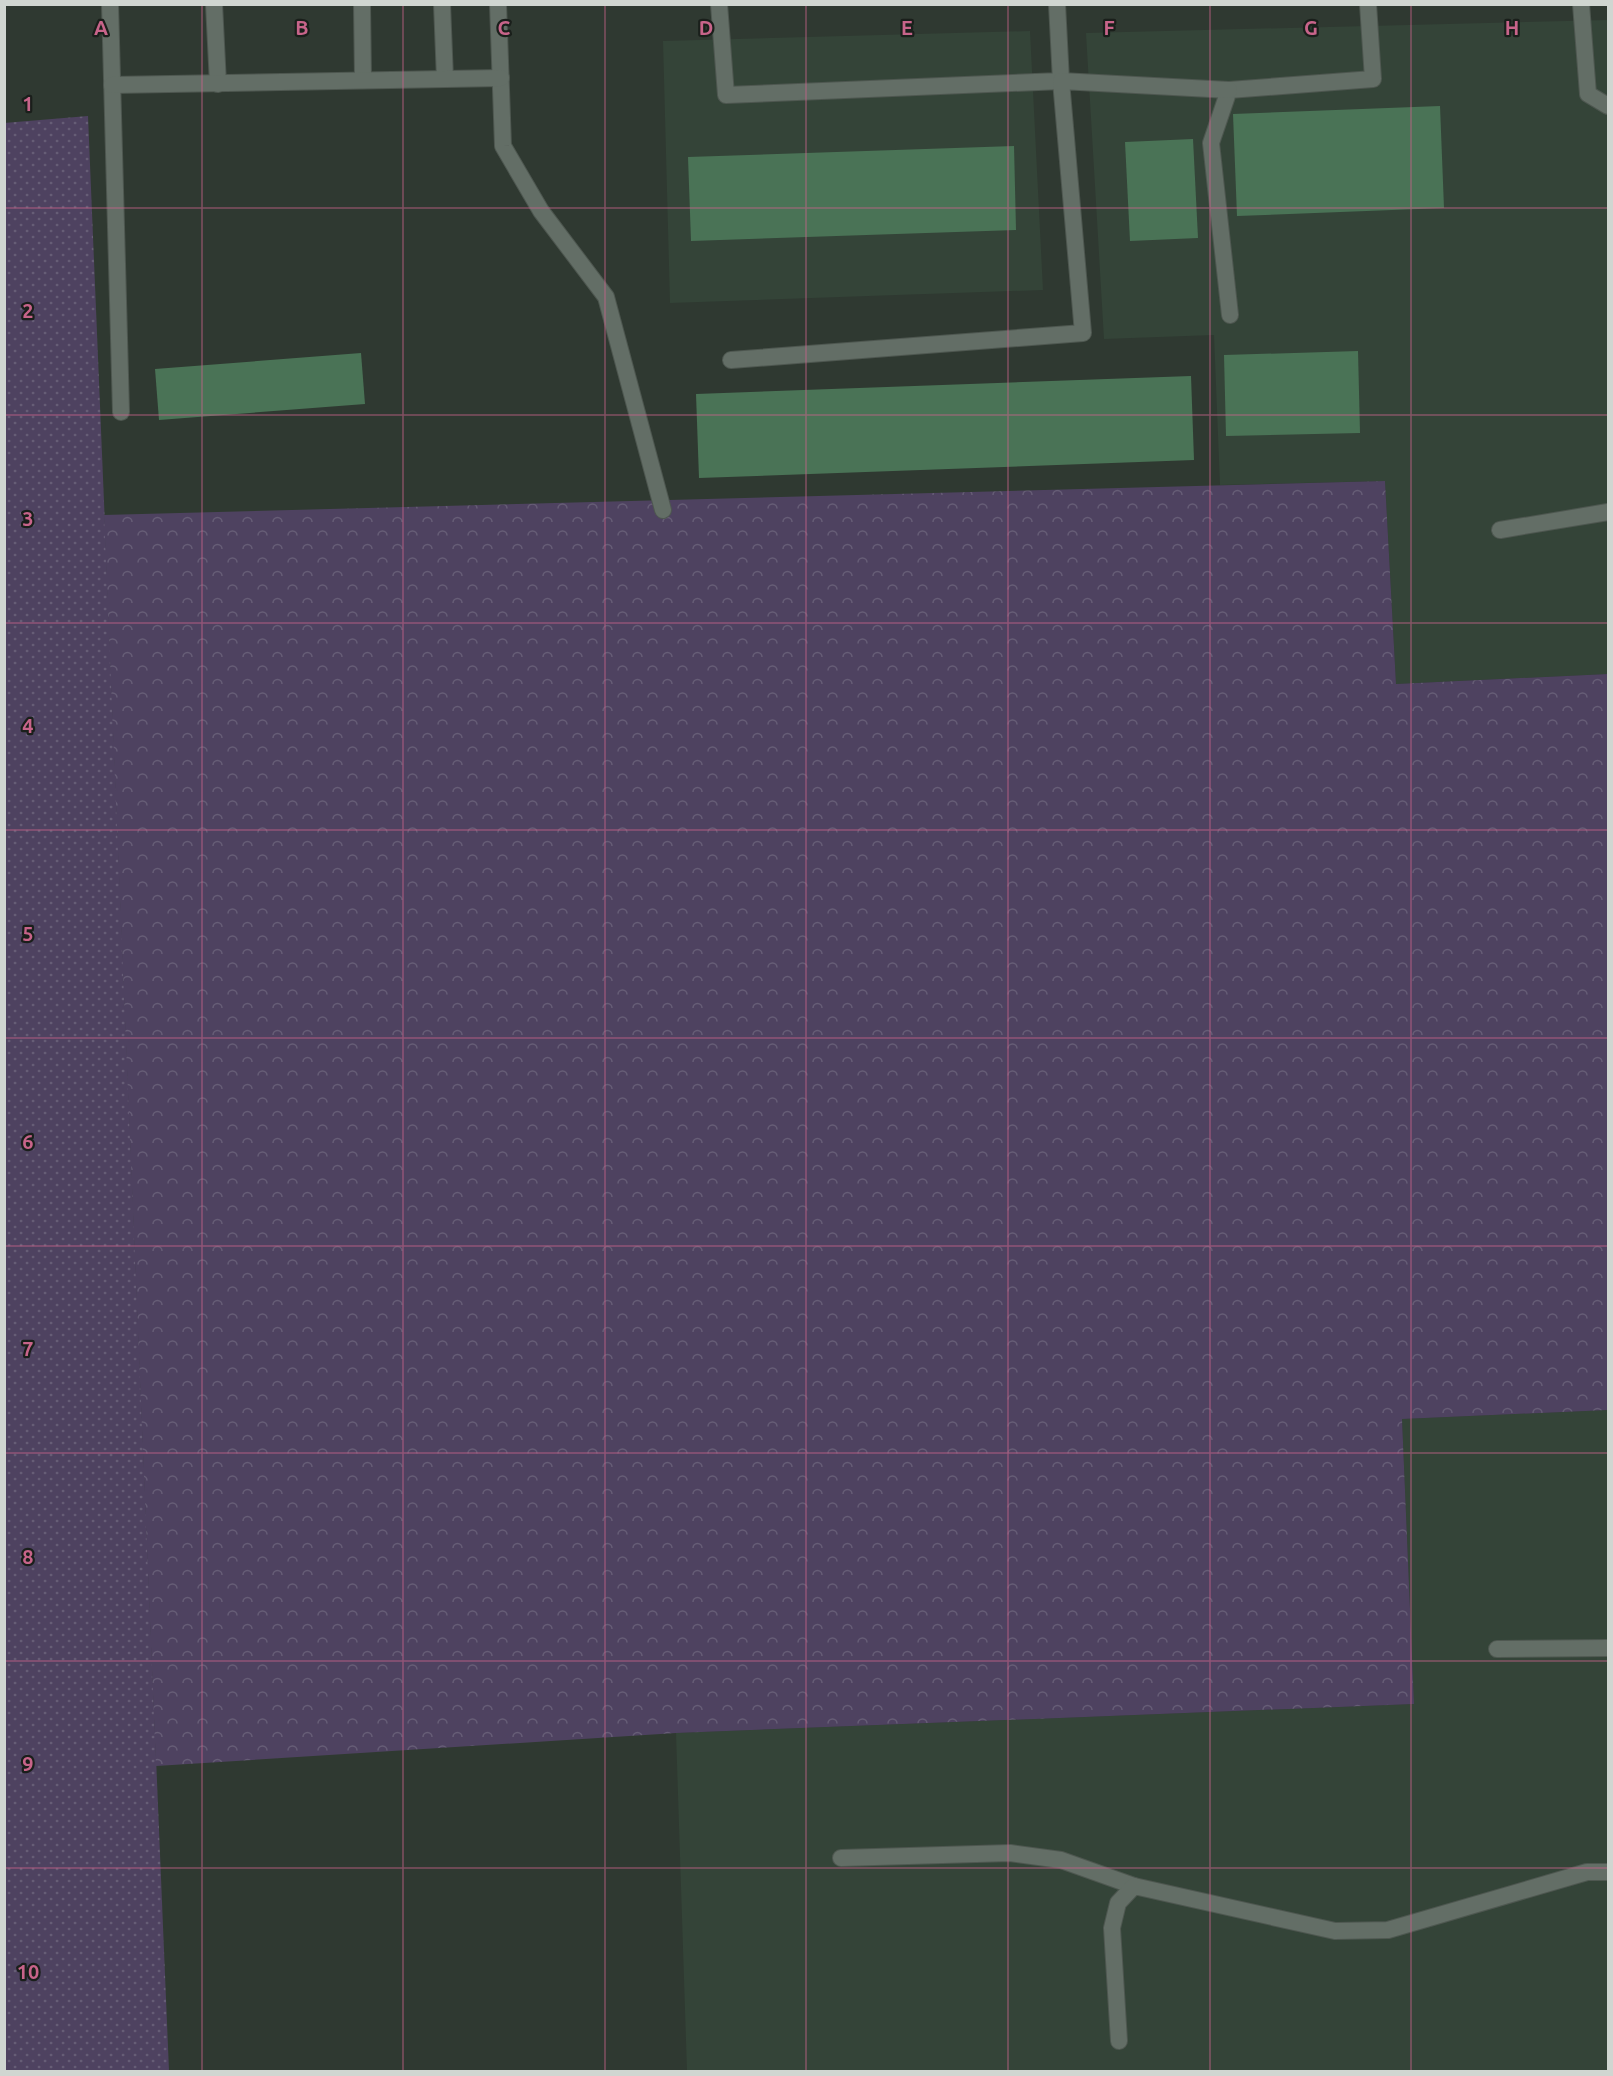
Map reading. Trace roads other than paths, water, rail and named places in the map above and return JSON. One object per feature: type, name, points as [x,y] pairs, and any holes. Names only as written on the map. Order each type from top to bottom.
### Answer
[{"type":"lane","points":[[110,4],[121,412]]},
{"type":"lane","points":[[214,4],[218,84]]},
{"type":"lane","points":[[362,4],[363,80]]},
{"type":"lane","points":[[442,4],[445,79]]},
{"type":"lane","points":[[498,4],[503,146],[541,210],[606,297],[663,510]]},
{"type":"lane","points":[[719,4],[726,95],[1061,81],[1229,90],[1373,79],[1368,4]]},
{"type":"lane","points":[[731,360],[1083,333],[1061,81],[1057,4]]},
{"type":"lane","points":[[1581,4],[1588,94],[1608,106]]},
{"type":"lane","points":[[112,85],[501,78]]},
{"type":"lane","points":[[1229,90],[1211,143],[1230,315]]},
{"type":"lane","points":[[1500,530],[1608,512]]},
{"type":"lane","points":[[1497,1649],[1608,1648]]},
{"type":"lane","points":[[840,1858],[1010,1853],[1060,1860],[1134,1886],[1335,1931],[1388,1930],[1587,1872],[1608,1872]]},
{"type":"lane","points":[[1119,2041],[1112,1928],[1118,1903],[1134,1886]]}]
